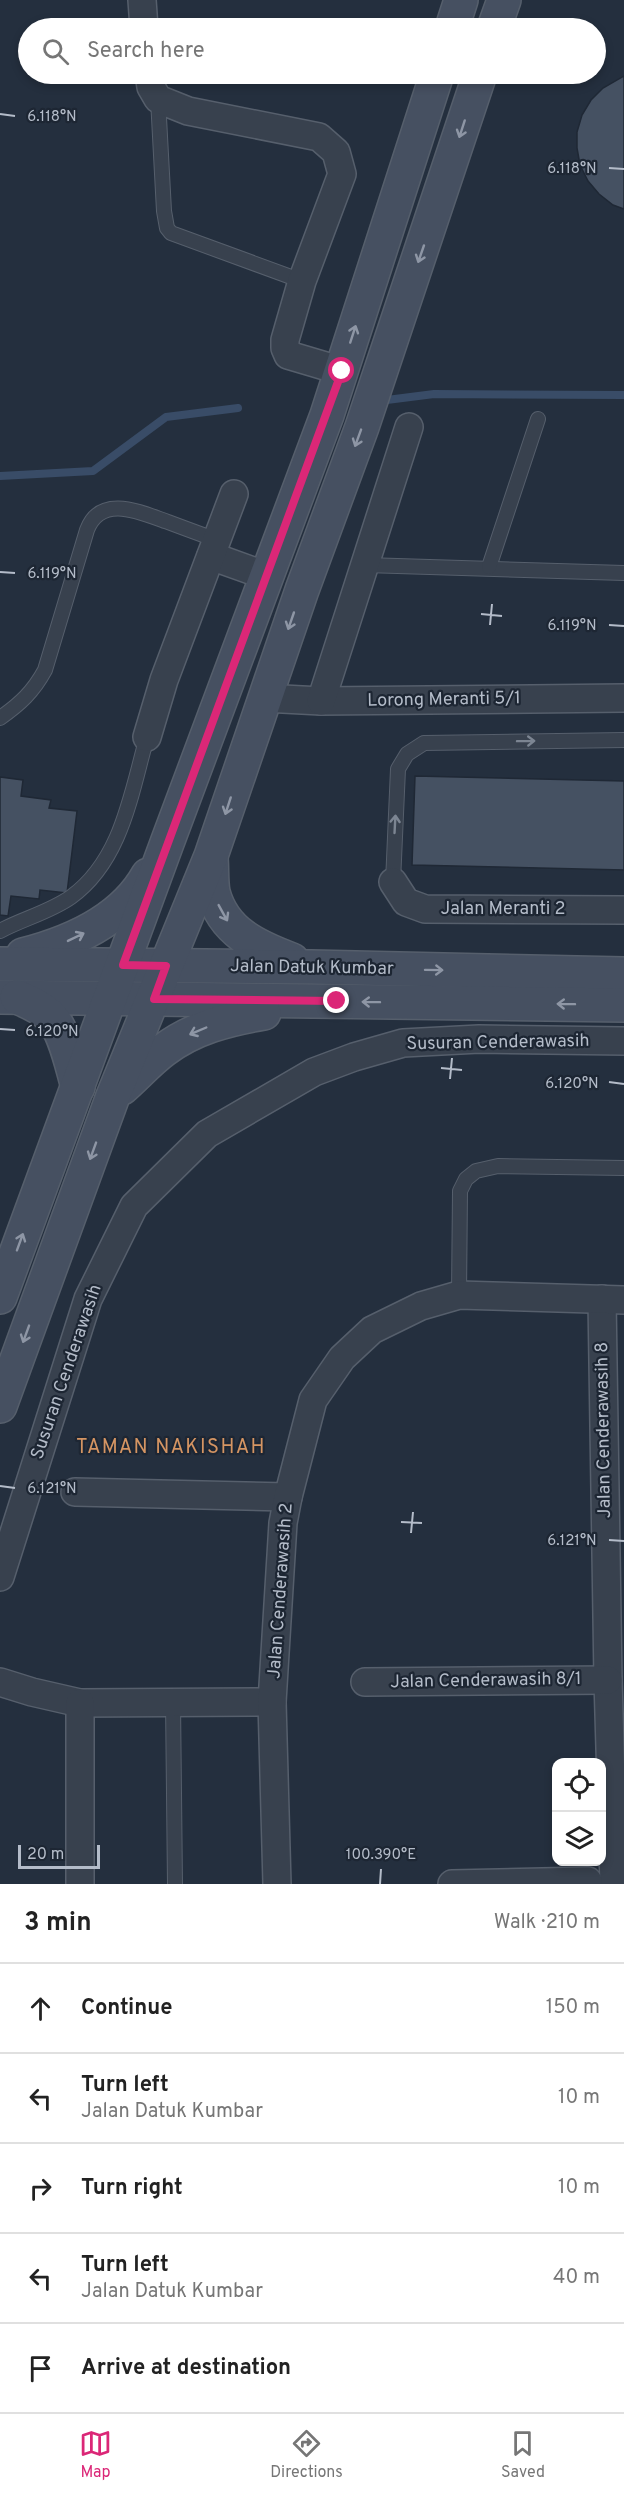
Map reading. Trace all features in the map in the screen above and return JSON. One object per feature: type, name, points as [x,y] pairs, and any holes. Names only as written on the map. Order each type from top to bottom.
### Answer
[{"type":"main road","points":[[455,18],[461,0]]},
{"type":"main road","points":[[498,18],[504,0]]},
{"type":"main road","points":[[0,1297],[342,371],[434,84]]},
{"type":"main road","points":[[0,1406],[113,1096],[211,856],[264,698],[366,416],[477,84]]},
{"type":"main road","points":[[0,963],[75,939],[113,915],[145,882],[167,843]]},
{"type":"main road","points":[[211,856],[213,891],[233,929],[253,944],[312,967]]},
{"type":"main road","name":"Jalan Datuk Kumbar","points":[[0,963],[624,974]]},
{"type":"main road","points":[[8,997],[40,1008],[51,1017],[59,1028],[78,1087]]},
{"type":"main road","name":"Jalan Datuk Kumbar","points":[[8,997],[624,1005]]},
{"type":"main road","points":[[113,1096],[163,1050],[194,1032],[231,1019],[337,1001]]},
{"type":"street","points":[[142,0],[143,18]]},
{"type":"street","points":[[151,84],[158,99],[188,111],[319,137],[336,152],[342,174],[302,281],[285,340],[285,348],[288,355],[342,371]]},
{"type":"street","points":[[321,701],[409,427]]},
{"type":"street","points":[[147,737],[164,680],[234,494]]},
{"type":"street","points":[[214,548],[267,576]]},
{"type":"street","name":"Lorong Meranti 5/1","points":[[264,698],[321,701],[624,698]]},
{"type":"street","name":"Jalan Meranti 2","points":[[393,882],[406,902],[425,909],[624,910]]},
{"type":"street","name":"Susuran Cenderawasih","points":[[0,1577],[88,1299],[134,1206],[207,1134],[314,1072],[354,1057],[403,1043],[479,1040],[624,1041]]},
{"type":"street","name":"Jalan Cenderawasih 2","points":[[277,1884],[272,1702],[284,1523],[288,1497],[313,1400],[342,1358],[372,1330],[420,1306],[459,1295],[613,1299]]},
{"type":"street","name":"Jalan Cenderawasih 8","points":[[601,1882],[608,1680],[613,1299]]},
{"type":"street","points":[[75,1492],[288,1497]]},
{"type":"street","name":"Jalan Cenderawasih 8/1","points":[[365,1682],[608,1680]]},
{"type":"street","points":[[0,1682],[80,1703],[272,1702]]},
{"type":"street","points":[[80,1703],[80,1884]]},
{"type":"street","points":[[452,1884],[601,1882]]},
{"type":"lane","points":[[158,99],[164,211],[167,228],[171,233],[302,281]]},
{"type":"lane","points":[[489,567],[538,419]]},
{"type":"lane","points":[[0,718],[23,702],[36,688],[45,670],[90,520],[97,514],[105,509],[135,510],[214,548]]},
{"type":"lane","points":[[364,565],[489,567],[624,573]]},
{"type":"lane","points":[[0,931],[70,898],[90,880],[106,859],[119,836],[147,737]]},
{"type":"lane","points":[[393,882],[398,770],[407,754],[424,743],[624,740]]},
{"type":"lane","points":[[459,1295],[460,1191],[466,1179],[476,1171],[498,1166],[624,1168]]},
{"type":"lane","points":[[173,1702],[175,1884]]},
{"type":"building","points":[[624,76],[624,209],[613,205],[588,181],[580,165],[577,132],[582,115],[591,100],[603,88]]},
{"type":"building","points":[[415,776],[624,781],[624,870],[412,865]]},
{"type":"building","points":[[0,777],[23,780],[21,796],[51,800],[49,808],[77,811],[67,893],[40,890],[39,899],[11,896],[8,916],[0,915]]},
{"type":"waterway","points":[[379,401],[434,394],[624,395]]},
{"type":"waterway","points":[[0,476],[93,471],[166,417],[238,408]]},
{"type":"district","name":"TAMAN NAKISHAH","points":[[171,1448]]},
{"type":"route","points":[[337,1001],[154,999],[166,966],[123,965],[342,371]]}]
